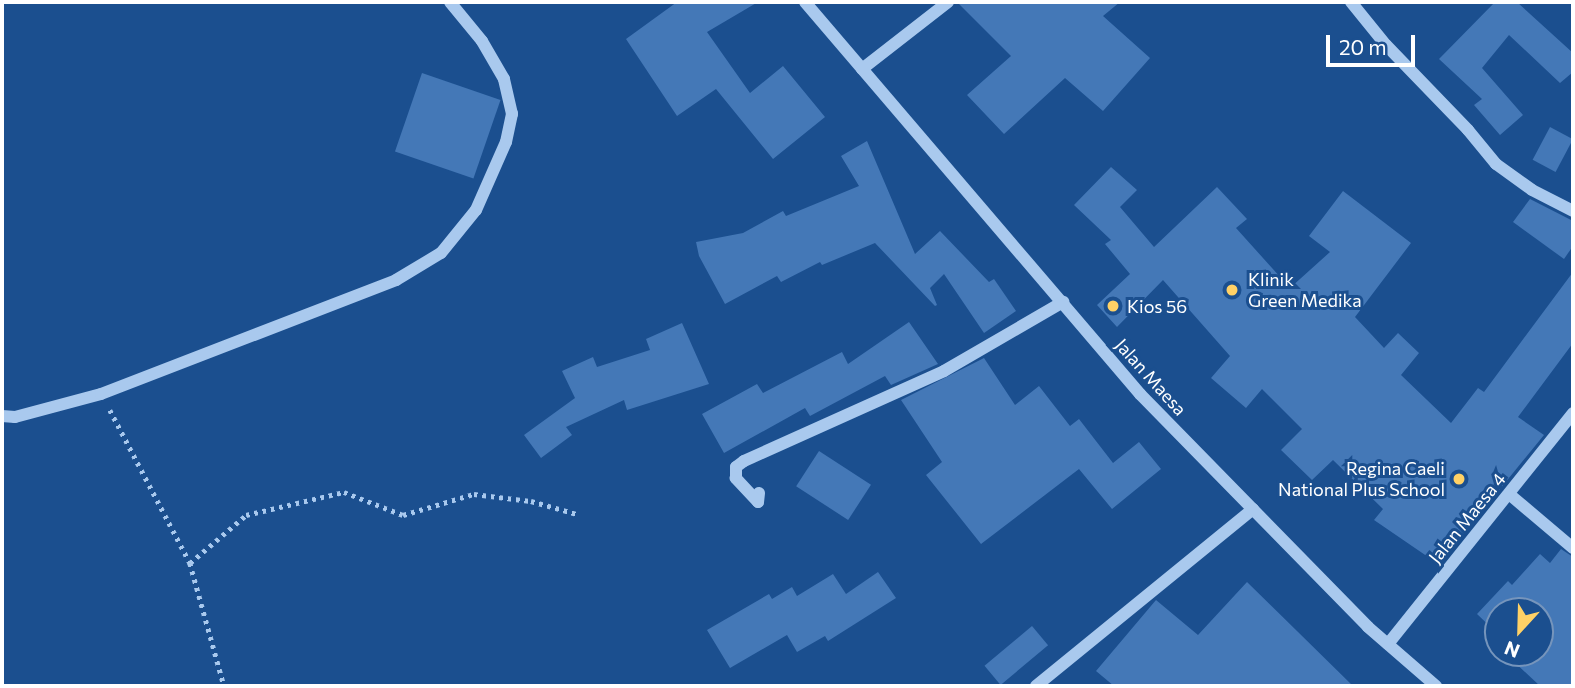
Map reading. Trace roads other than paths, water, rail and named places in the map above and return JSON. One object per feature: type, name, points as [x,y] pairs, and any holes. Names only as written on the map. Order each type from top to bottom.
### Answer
[{"type":"street","points":[[2,416],[15,417],[101,394],[396,280],[441,253],[476,210],[506,142],[512,114],[504,79],[482,41],[450,2]]},
{"type":"street","name":"Jalan Maesa","points":[[805,2],[1140,394],[1388,645],[1436,686]]},
{"type":"street","points":[[862,69],[948,2]]},
{"type":"street","points":[[1351,2],[1386,45],[1468,130],[1496,164],[1532,190],[1573,211]]},
{"type":"street","points":[[759,493],[758,502],[736,478],[736,467],[744,461],[944,371],[1063,302]]},
{"type":"street","name":"Jalan Maesa 4","points":[[1388,645],[1573,413]]},
{"type":"street","points":[[1509,494],[1573,548]]},
{"type":"street","points":[[1036,686],[1253,509]]},
{"type":"place","name":"Klinik Green Medika","points":[[1232,290]]},
{"type":"place","name":"Kios 56","points":[[1113,306]]},
{"type":"place","name":"Regina Caeli National Plus School","points":[[1459,479]]}]
